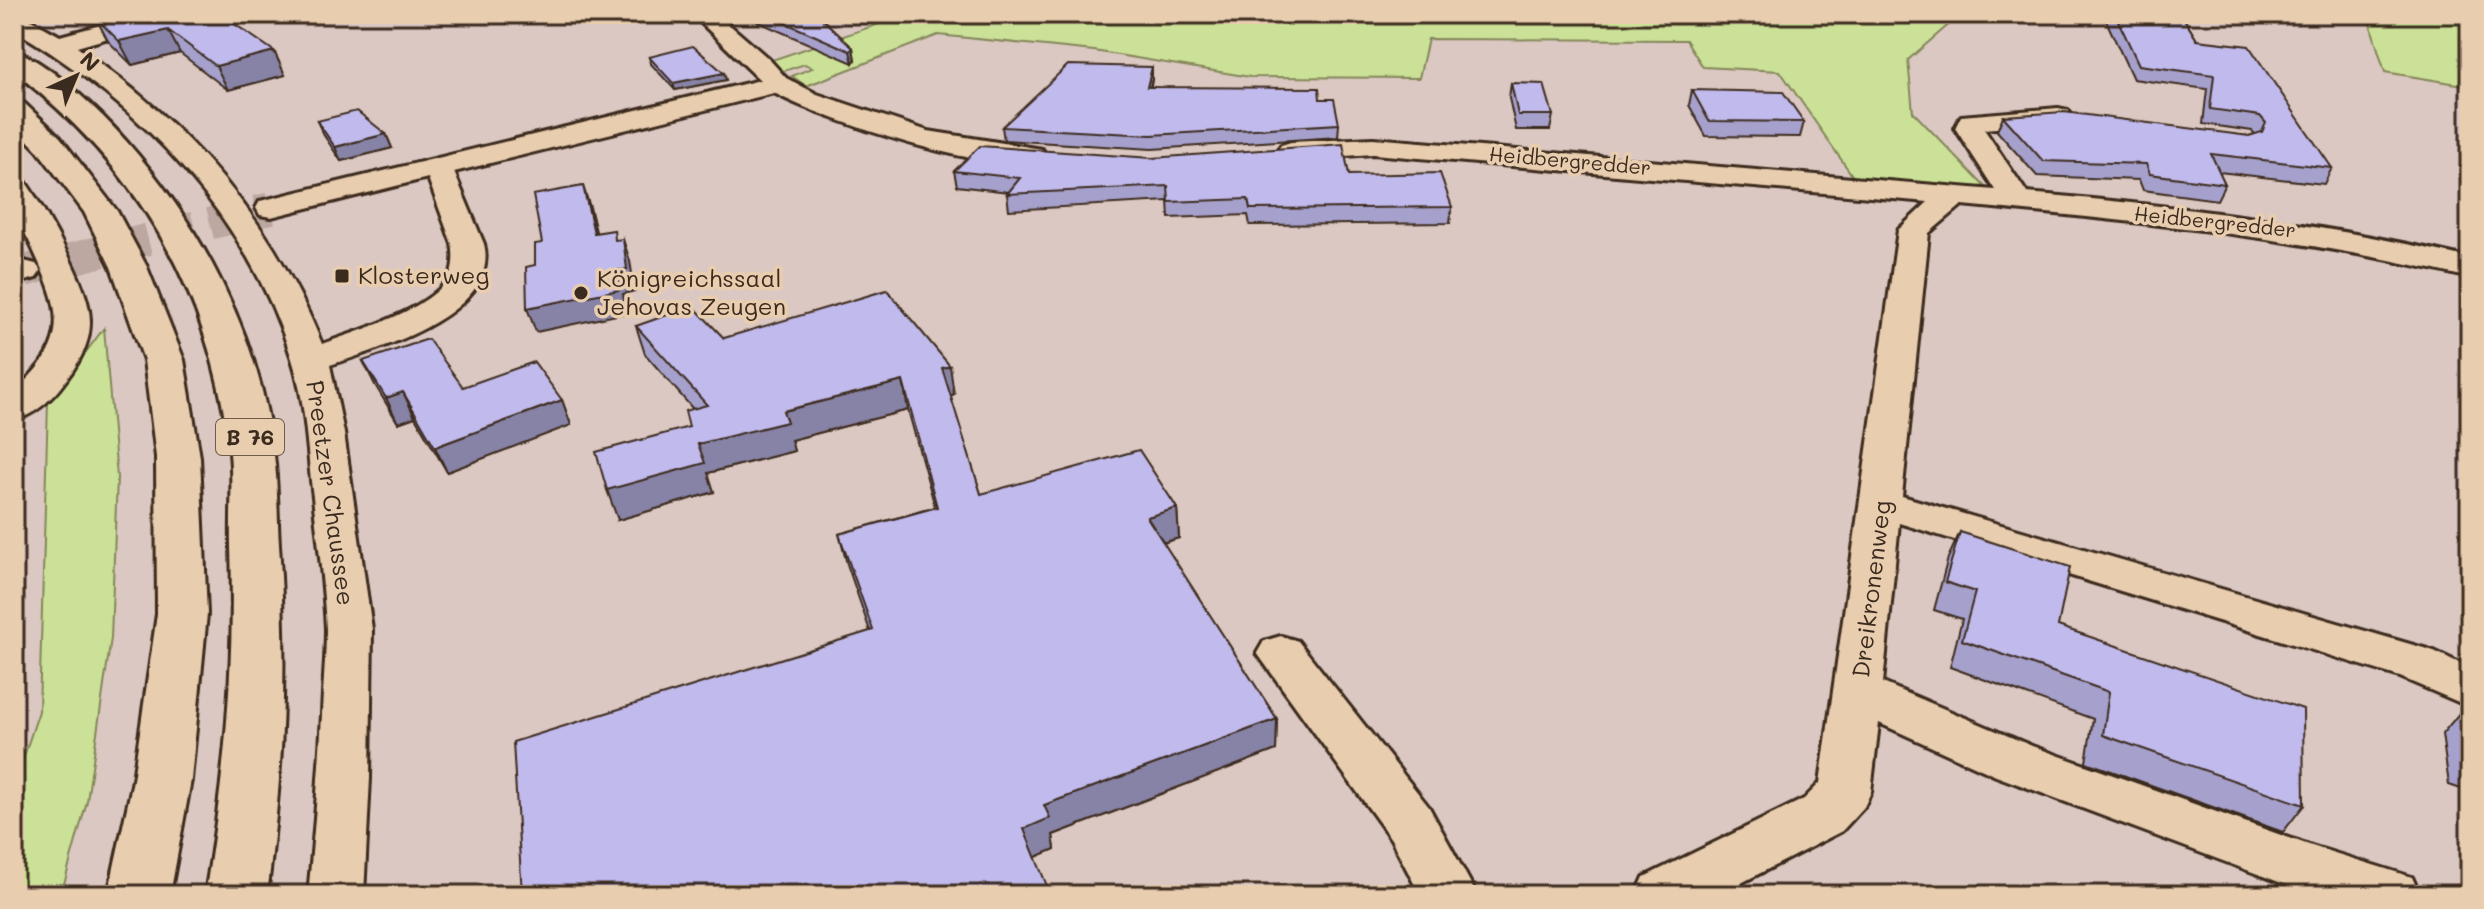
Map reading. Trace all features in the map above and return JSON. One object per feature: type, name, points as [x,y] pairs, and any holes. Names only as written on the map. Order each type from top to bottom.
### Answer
[{"type":"highway","name":"B 76","points":[[14,59],[79,108],[143,178],[175,223],[204,280],[227,341],[250,438],[258,590],[255,750],[236,895]]},
{"type":"highway","points":[[14,109],[49,144],[100,211],[129,267],[164,360],[178,457],[182,614],[162,780],[139,895]]},
{"type":"street","points":[[56,45],[167,14]]},
{"type":"street","points":[[704,14],[760,64],[777,84],[808,100],[922,138],[996,152],[1056,158]]},
{"type":"street","name":"Preetzer Chaussee","points":[[14,20],[56,45],[149,114],[202,168],[253,238],[284,294],[310,360],[332,488],[349,630],[344,801],[336,895]]},
{"type":"street","points":[[271,208],[777,84]]},
{"type":"street","points":[[2017,200],[1969,128],[1971,122],[2058,116],[2089,120]]},
{"type":"street","name":"Heidbergredder","points":[[1269,154],[1373,146],[2017,200],[2308,232],[2411,252],[2470,268]]},
{"type":"street","points":[[310,360],[399,326],[444,302],[466,278],[470,255],[438,167]]},
{"type":"street","points":[[14,187],[33,214],[68,291],[74,312],[72,336],[58,365],[14,409]]},
{"type":"street","name":"Dreikronenweg","points":[[1664,895],[1823,815],[1845,792],[1914,230],[1955,195]]},
{"type":"street","points":[[1882,504],[2417,664],[2470,689]]},
{"type":"street","points":[[1281,653],[1410,823],[1449,895]]},
{"type":"street","points":[[1859,693],[2014,761],[2311,870],[2392,895]]},
{"type":"green space","points":[[896,14],[1961,14],[1908,60],[1913,112],[1988,190],[1854,178],[1780,71],[1703,67],[1686,40],[1428,39],[1419,78],[1250,77],[1094,51],[938,35],[806,86],[792,76],[812,68],[805,64],[784,71],[769,61],[900,17]]},
{"type":"green space","points":[[2367,14],[2470,14],[2470,86],[2385,72]]},
{"type":"green space","points":[[104,328],[117,477],[111,638],[87,801],[61,895],[14,895],[14,786],[39,711],[48,403]]},
{"type":"building","points":[[109,14],[212,14],[230,21],[274,51],[216,66],[168,30],[119,41],[96,18]]},
{"type":"building","points":[[765,14],[817,14],[853,48],[850,51]]},
{"type":"building","points":[[2115,14],[2181,14],[2197,40],[2249,46],[2332,168],[2211,154],[2225,184],[2150,174],[2146,164],[2043,161],[2003,116],[2064,112],[2249,136],[2262,132],[2266,123],[2260,116],[2210,109],[2214,75],[2139,65]]},
{"type":"building","points":[[693,46],[724,73],[673,83],[649,57]]},
{"type":"building","points":[[1068,65],[1152,67],[1147,87],[1319,88],[1320,99],[1334,99],[1339,124],[1151,135],[1002,127]]},
{"type":"building","points":[[1511,83],[1544,84],[1553,115],[1518,115]]},
{"type":"building","points":[[1692,90],[1783,92],[1804,122],[1709,121]]},
{"type":"building","points":[[357,111],[386,134],[335,147],[317,121]]},
{"type":"building","points":[[1343,144],[1349,175],[1440,173],[1452,207],[1250,209],[1248,199],[1169,202],[1168,186],[1007,194],[1020,178],[954,171],[980,146],[1152,158]]},
{"type":"building","points":[[583,186],[594,233],[614,230],[615,240],[623,239],[627,269],[616,271],[619,290],[527,308],[526,267],[535,265],[535,244],[542,243],[533,195]]},
{"type":"building","points":[[887,290],[950,366],[942,368],[981,494],[1139,450],[1177,508],[1147,517],[1277,719],[1044,805],[1050,818],[1024,829],[1049,891],[1040,895],[522,895],[513,742],[873,630],[839,534],[937,507],[903,381],[783,411],[787,422],[698,444],[705,463],[607,490],[596,452],[689,427],[685,411],[707,405],[636,326],[693,306],[724,338]]},
{"type":"building","points":[[428,339],[463,387],[534,362],[562,400],[435,447],[403,392],[386,398],[363,361]]},
{"type":"building","points":[[1960,532],[2070,567],[2058,626],[2303,709],[2304,805],[2103,735],[2109,692],[1962,640],[1975,592],[1945,582]]},
{"type":"tunnel","points":[[24,271],[271,208]]},
{"type":"place","name":"Klosterweg","points":[[342,276]]},
{"type":"place","name":"Königreichssaal Jehovas Zeugen","points":[[581,293]]}]
